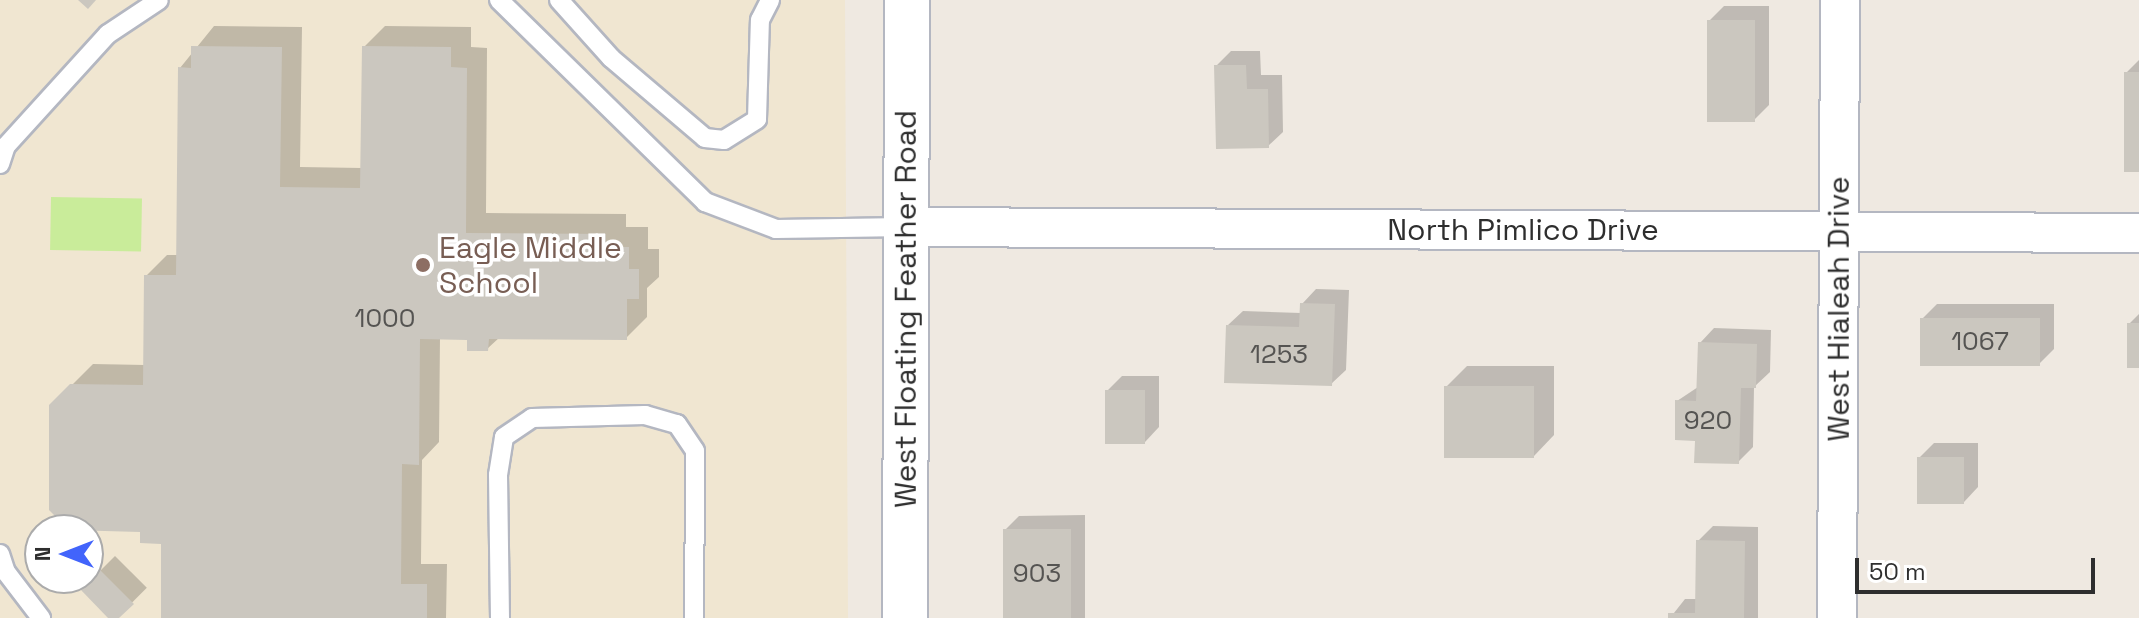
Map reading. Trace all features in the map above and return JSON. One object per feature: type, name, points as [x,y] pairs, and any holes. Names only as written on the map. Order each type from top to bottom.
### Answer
[{"type":"main road","name":"West Floating Feather Road","points":[[905,618],[907,0]]},
{"type":"street","name":"West Hialeah Drive","points":[[1837,618],[1840,0]]},
{"type":"street","name":"North Pimlico Drive","points":[[906,227],[2139,233]]},
{"type":"lane","points":[[0,164],[6,146],[108,34],[159,0]]},
{"type":"lane","points":[[499,0],[705,202],[776,229],[906,227]]},
{"type":"lane","points":[[559,0],[611,58],[705,138],[724,140],[757,119],[760,20],[770,0]]},
{"type":"lane","points":[[500,618],[498,475],[504,437],[532,418],[645,415],[677,424],[695,451],[694,618]]},
{"type":"lane","points":[[0,554],[6,572],[41,618]]},
{"type":"shaded area","name":"Eagle Middle School","points":[[0,0],[845,0],[848,618],[0,618]]},
{"type":"green space","points":[[51,197],[142,199],[141,252],[50,250]]},
{"type":"building","points":[[78,0],[96,0],[88,9]]},
{"type":"building","points":[[1707,20],[1755,20],[1755,122],[1707,122]]},
{"type":"building","name":"Eagle Middle School","points":[[191,46],[282,47],[280,187],[360,188],[362,46],[451,47],[451,67],[467,68],[466,233],[606,234],[606,247],[629,247],[629,269],[639,269],[639,299],[627,299],[627,340],[489,339],[488,351],[467,351],[467,340],[420,339],[419,465],[402,464],[401,584],[427,584],[427,618],[161,618],[161,544],[140,543],[140,532],[104,531],[104,514],[53,514],[49,510],[49,405],[70,384],[143,385],[144,275],[176,275],[178,67],[191,68]]},
{"type":"building","points":[[1214,65],[1246,65],[1247,89],[1268,89],[1269,148],[1216,149]]},
{"type":"building","points":[[2124,72],[2139,72],[2139,172],[2124,172]]},
{"type":"building","points":[[1300,303],[1335,304],[1332,386],[1224,383],[1226,325],[1299,327]]},
{"type":"building","points":[[1920,318],[2040,318],[2040,366],[1920,366]]},
{"type":"building","points":[[2127,323],[2139,323],[2139,368],[2127,368]]},
{"type":"building","points":[[1698,342],[1757,344],[1756,388],[1741,388],[1739,464],[1694,463],[1695,441],[1675,440],[1675,400],[1696,401]]},
{"type":"building","points":[[1444,386],[1534,386],[1534,458],[1444,458]]},
{"type":"building","points":[[1105,390],[1145,390],[1145,444],[1105,444]]},
{"type":"building","points":[[1917,457],[1964,457],[1964,504],[1917,504]]},
{"type":"building","points":[[1003,529],[1071,529],[1071,618],[1003,618]]},
{"type":"building","points":[[1696,540],[1745,541],[1744,618],[1668,618],[1668,613],[1695,613]]},
{"type":"building","points":[[104,574],[134,604],[119,618],[108,618],[85,594],[104,594]]},
{"type":"place","name":"Eagle Middle School","points":[[423,265]]}]
